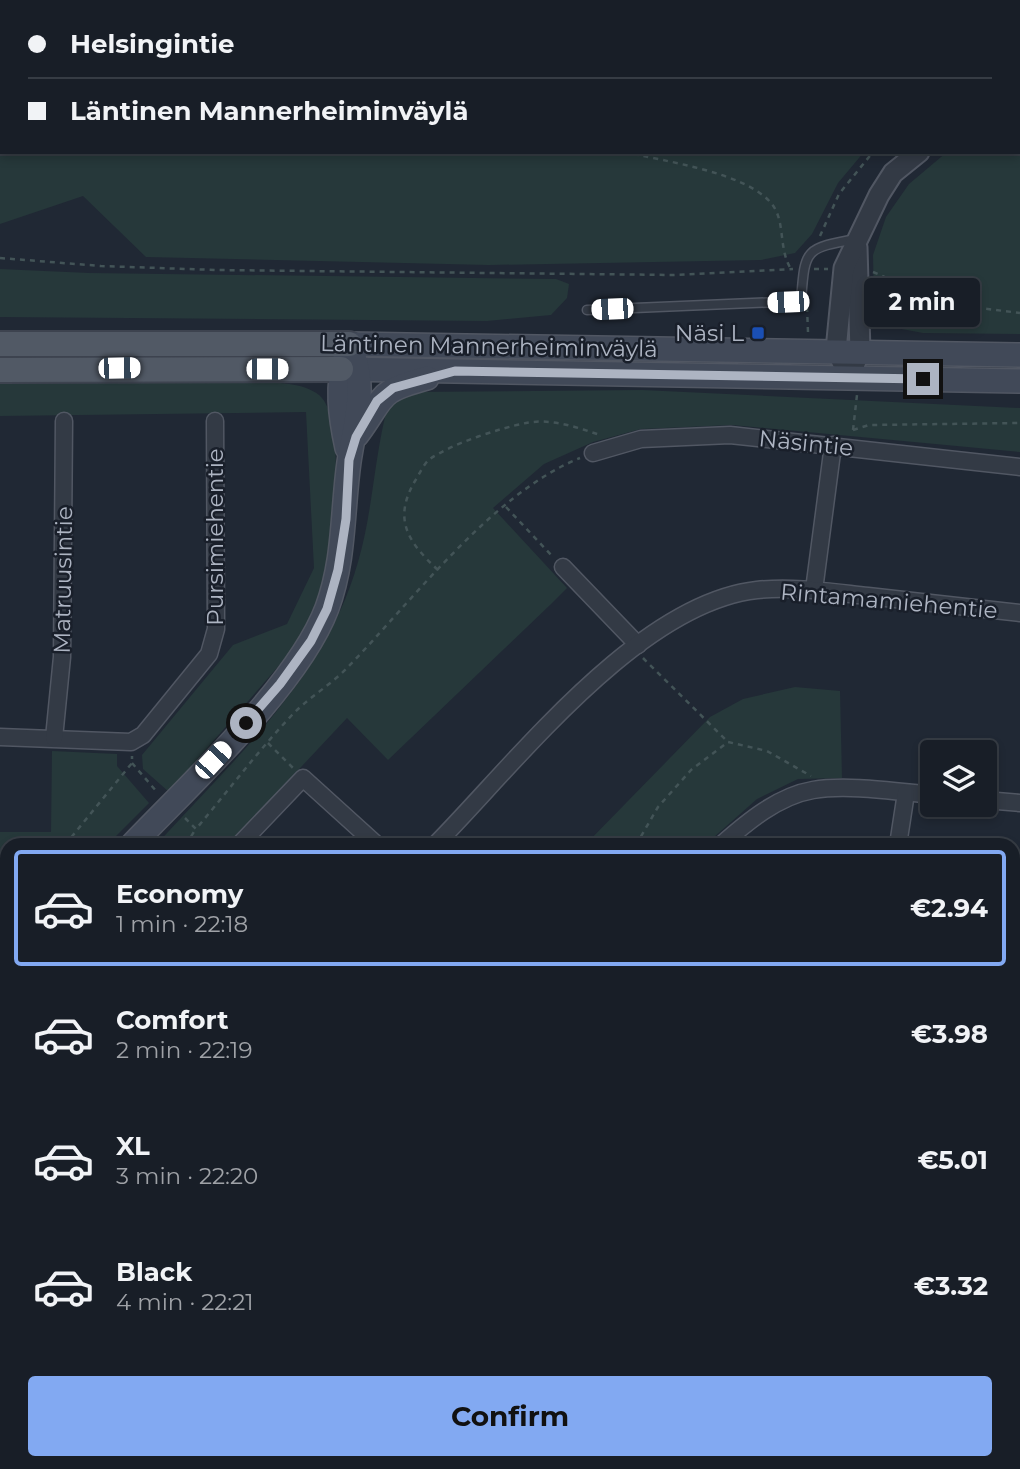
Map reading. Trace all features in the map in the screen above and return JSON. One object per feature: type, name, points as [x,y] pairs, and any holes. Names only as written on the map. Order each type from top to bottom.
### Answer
[{"type":"main road","name":"Läntinen Mannerheiminväylä","points":[[0,344],[349,344],[1020,355]]},
{"type":"main road","points":[[349,344],[356,437]]},
{"type":"main road","name":"Läntinen Mannerheiminväylä","points":[[0,370],[350,369],[854,386],[1020,381]]},
{"type":"main road","points":[[139,838],[280,684],[311,641],[327,609],[338,570],[346,519],[349,460],[340,413],[350,369]]},
{"type":"main road","points":[[349,460],[356,437],[377,401],[393,388],[455,371]]},
{"type":"street","points":[[854,386],[836,351],[857,239],[894,173],[917,154]]},
{"type":"street","points":[[851,268],[860,351],[854,386]]},
{"type":"street","name":"Matruusintie","points":[[54,738],[62,657],[64,421]]},
{"type":"street","name":"Pursimiehentie","points":[[131,742],[143,735],[209,654],[213,644],[215,421]]},
{"type":"street","name":"Näsintie","points":[[593,453],[625,443],[668,436],[730,435],[1020,467]]},
{"type":"street","points":[[814,590],[833,446]]},
{"type":"street","points":[[563,567],[638,645]]},
{"type":"street","name":"Rintamamiehentie","points":[[442,838],[584,688],[669,624],[728,596],[757,590],[814,590],[1020,613]]},
{"type":"street","points":[[0,737],[131,742]]},
{"type":"street","points":[[246,838],[303,778],[369,838]]},
{"type":"street","points":[[729,838],[782,800],[814,790],[920,794]]},
{"type":"street","points":[[899,838],[906,793]]},
{"type":"street","points":[[997,801],[1020,803]]},
{"type":"lane","points":[[587,310],[801,301],[807,257],[817,246],[857,239]]},
{"type":"path","points":[[632,154],[730,177],[771,202],[778,216],[784,258],[791,269]]},
{"type":"path","points":[[0,258],[101,266],[216,270],[674,275],[851,268],[885,276],[948,304],[1020,313]]},
{"type":"path","points":[[854,386],[853,430],[869,425],[1020,424]]},
{"type":"path","points":[[438,569],[413,547],[404,518],[409,492],[428,460],[474,439],[527,422],[565,423],[625,443]]},
{"type":"path","points":[[190,838],[293,714],[347,668],[438,569],[506,507],[551,471],[593,453]]},
{"type":"path","points":[[506,507],[563,567]]},
{"type":"path","points":[[638,645],[643,660],[728,742],[767,751],[793,768],[842,790]]},
{"type":"path","points":[[131,742],[132,763],[159,794]]},
{"type":"path","points":[[640,838],[659,807],[691,770],[728,742]]},
{"type":"path","points":[[268,743],[303,778]]},
{"type":"path","points":[[71,838],[132,763]]},
{"type":"path","points":[[180,813],[195,829]]},
{"type":"shaded area","points":[[0,154],[862,154],[838,183],[812,234],[795,253],[761,260],[489,265],[146,257],[83,196],[0,224]]},
{"type":"shaded area","points":[[945,154],[1020,154],[1020,334],[923,333],[891,327],[874,303],[873,255],[886,217],[909,184]]},
{"type":"shaded area","points":[[0,269],[89,273],[556,279],[569,284],[567,298],[551,315],[487,321],[0,317]]},
{"type":"shaded area","points":[[236,382],[301,386],[319,395],[328,409],[334,432],[336,460],[329,551],[319,600],[296,646],[169,792],[143,769],[142,755],[233,645],[287,624],[314,568],[306,412],[0,416],[0,384]]},
{"type":"shaded area","points":[[642,390],[1020,408],[1020,452],[732,425],[641,429],[593,442],[544,464],[493,508],[567,588],[550,605],[388,760],[347,718],[235,838],[162,838],[274,715],[324,643],[343,604],[358,562],[388,405],[413,392]]},
{"type":"shaded area","points":[[795,687],[840,691],[842,778],[798,779],[757,799],[713,838],[592,838],[710,717],[743,699]]},
{"type":"shaded area","points":[[52,751],[117,754],[117,766],[149,803],[114,838],[0,838],[0,832],[51,832]]},
{"type":"place","name":"Näsi L","points":[[758,333]]},
{"type":"route","points":[[246,723],[280,684],[311,641],[327,609],[338,570],[346,519],[349,460],[356,437],[377,401],[393,388],[455,371],[923,379]]}]
